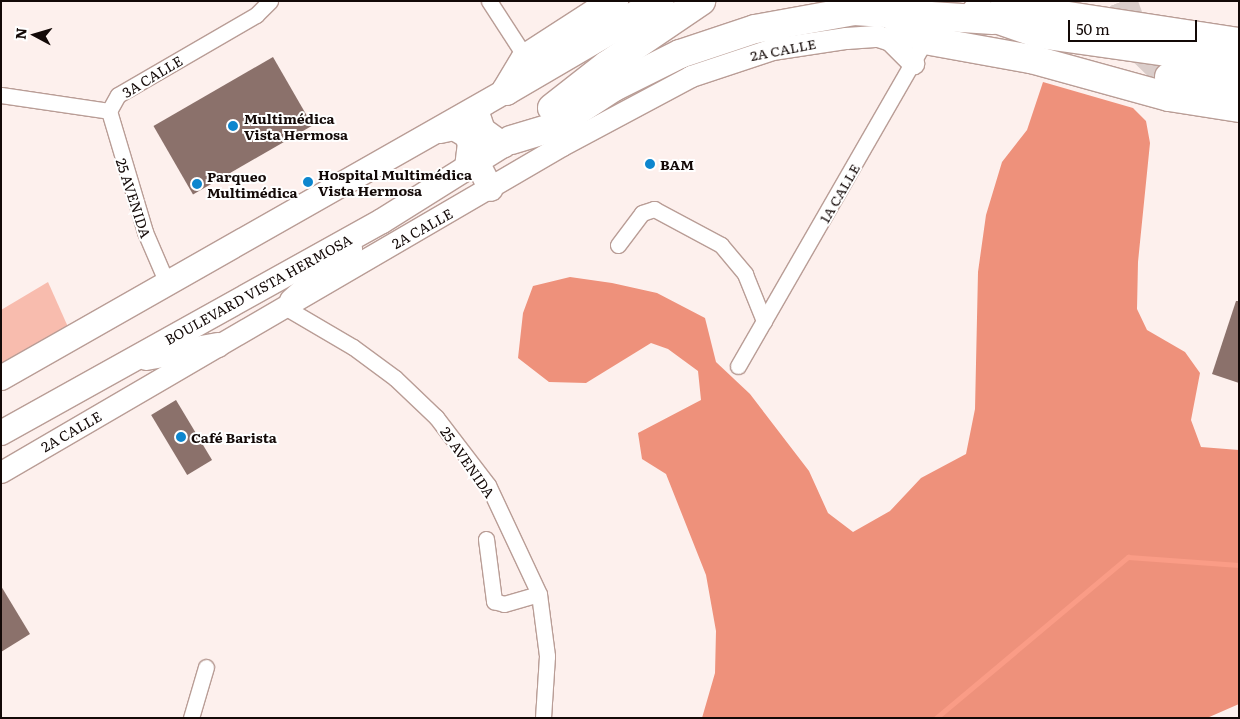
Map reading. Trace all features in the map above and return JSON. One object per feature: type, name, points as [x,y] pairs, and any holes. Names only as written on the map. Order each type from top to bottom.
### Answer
[{"type":"highway","points":[[506,90],[526,58],[614,1]]},
{"type":"highway","points":[[506,90],[660,1]]},
{"type":"highway","points":[[508,143],[607,65],[701,1]]},
{"type":"highway","points":[[1109,1],[1124,9],[1196,18],[1239,41]]},
{"type":"highway","points":[[934,30],[999,10],[1036,12],[1239,41]]},
{"type":"highway","points":[[999,10],[1039,34],[1239,62]]},
{"type":"highway","points":[[508,143],[551,128],[614,87],[680,54],[755,29],[843,12],[888,13],[934,30],[1031,59],[1169,97],[1239,108]]},
{"type":"highway","points":[[1169,77],[1239,87]]},
{"type":"main road","points":[[1,378],[167,283],[440,132],[506,90]]},
{"type":"main road","points":[[476,110],[483,130],[508,143]]},
{"type":"main road","points":[[440,132],[454,128],[466,134],[470,143],[472,165],[491,189]]},
{"type":"main road","name":"BOULEVARD VISTA HERMOSA","points":[[1,433],[127,361],[382,221],[508,143]]},
{"type":"main road","points":[[288,304],[382,221]]},
{"type":"main road","points":[[127,361],[218,345]]},
{"type":"street","points":[[489,1],[526,58]]},
{"type":"street","name":"3A CALLE","points":[[109,111],[118,95],[269,3]]},
{"type":"street","name":"2A CALLE","points":[[1,472],[636,104],[736,59],[772,49],[878,36],[890,40],[934,30]]},
{"type":"street","name":"1A CALLE","points":[[738,366],[934,30]]},
{"type":"street","points":[[1,95],[109,111]]},
{"type":"street","name":"25 AVENIDA","points":[[109,111],[145,232],[167,283]]},
{"type":"street","points":[[618,245],[642,213],[654,209],[721,245],[745,274],[764,321]]},
{"type":"street","name":"25 AVENIDA","points":[[288,304],[353,347],[395,378],[436,417],[488,485],[539,594],[547,656],[543,718]]},
{"type":"street","points":[[486,539],[494,601],[504,604],[539,594]]},
{"type":"street","points":[[191,718],[206,667]]},
{"type":"shaded area","points":[[1043,82],[1133,108],[1146,121],[1150,143],[1138,262],[1137,309],[1147,330],[1185,352],[1200,373],[1191,420],[1201,447],[1239,450],[1239,704],[1207,718],[702,718],[715,673],[716,631],[706,575],[666,474],[642,459],[638,433],[701,400],[698,371],[668,349],[651,343],[586,383],[549,382],[518,358],[523,313],[533,286],[570,277],[612,283],[657,293],[705,318],[716,362],[750,394],[809,471],[828,513],[853,532],[890,511],[921,478],[966,454],[975,409],[978,272],[986,215],[1002,162],[1027,130]]},
{"type":"shaded area","points":[[48,282],[72,336],[1,378],[1,310]]},
{"type":"building","name":"Multimédica Vista Hermosa","points":[[273,57],[312,125],[193,194],[153,126]]},
{"type":"building","points":[[1236,301],[1239,301],[1239,383],[1212,374]]},
{"type":"building","name":"Café Barista","points":[[176,400],[212,460],[187,475],[151,415]]},
{"type":"building","points":[[1,586],[30,634],[1,652]]},
{"type":"waterway","points":[[936,718],[1128,557],[1239,565]]},
{"type":"tunnel","points":[[1123,1],[1142,51],[1169,77]]},
{"type":"place","name":"Multimédica Vista Hermosa","points":[[233,126]]},
{"type":"place","name":"BAM","points":[[650,164]]},
{"type":"place","name":"Hospital Multimédica Vista Hermosa","points":[[308,182]]},
{"type":"place","name":"Parqueo Multimédica","points":[[197,184]]},
{"type":"place","name":"Café Barista","points":[[181,437]]}]
